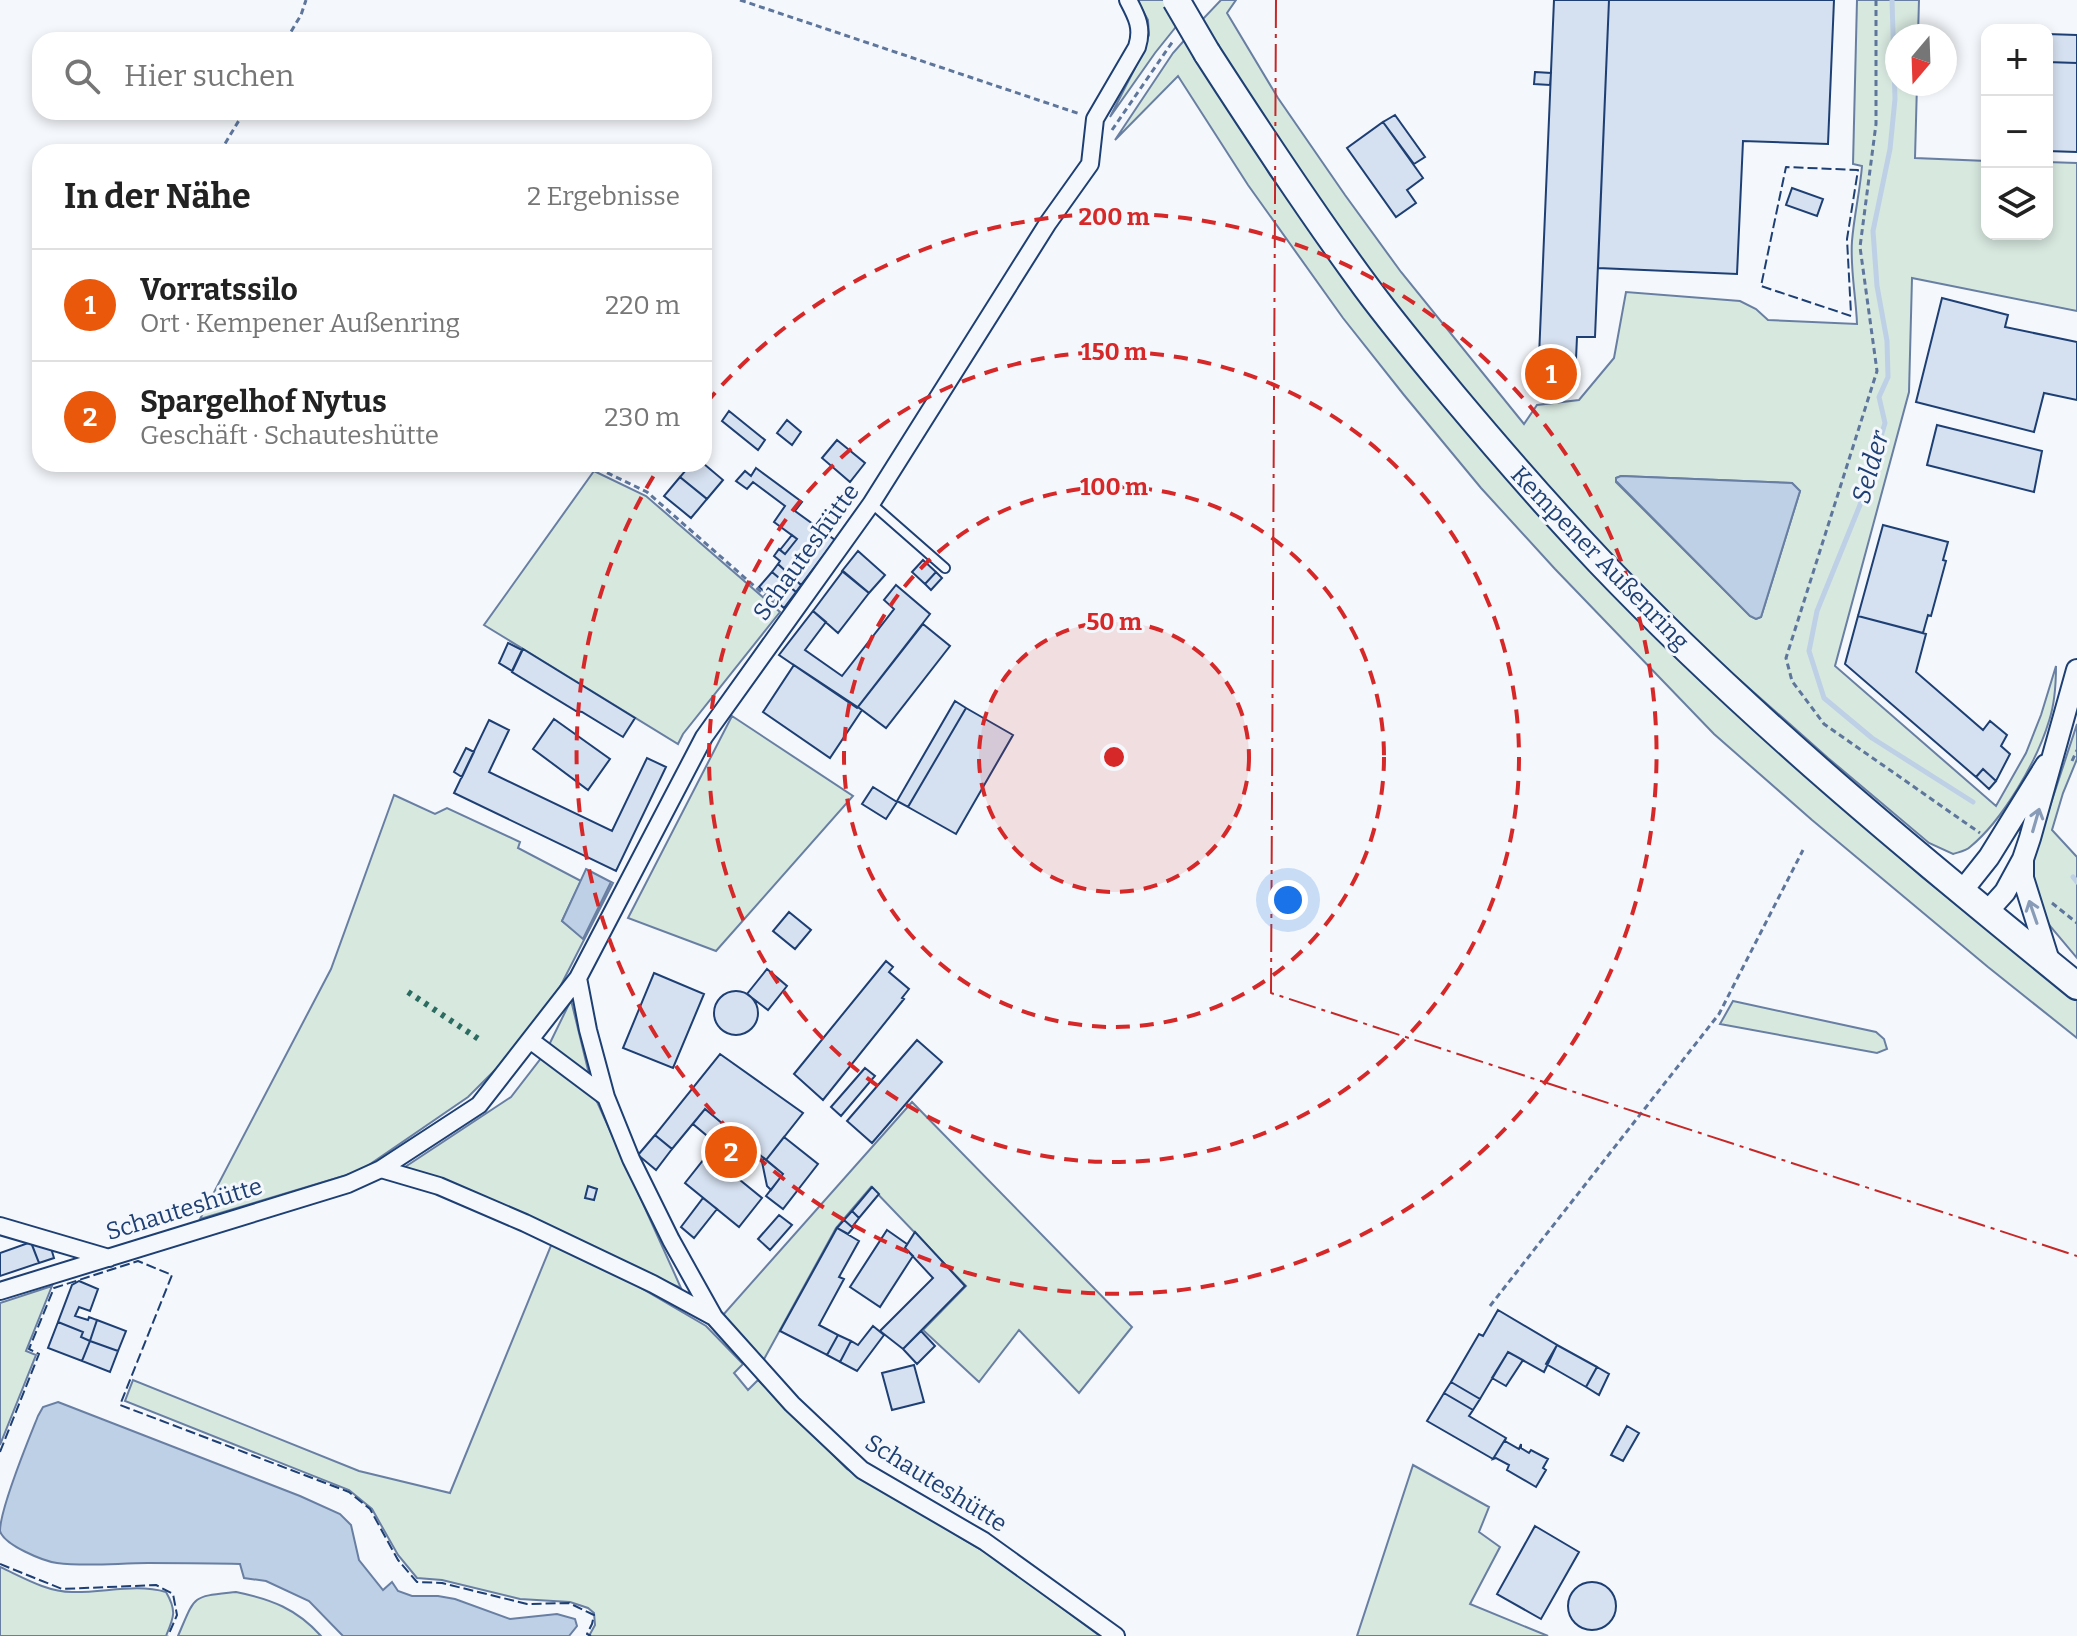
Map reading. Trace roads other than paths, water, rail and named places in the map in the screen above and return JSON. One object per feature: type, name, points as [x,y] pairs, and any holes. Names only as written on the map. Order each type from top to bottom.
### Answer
[{"type":"main road","name":"Kempener Außenring","points":[[1176,0],[1278,163],[1366,287],[1417,353],[1537,494],[1601,563],[1761,719],[2077,986]]},
{"type":"street","name":"Schauteshütte","points":[[0,1291],[348,1184],[381,1169],[479,1105],[578,978],[704,737],[871,504],[1048,223],[1090,164],[1095,119],[1140,37],[1140,22],[1128,0]]},
{"type":"street","points":[[1987,912],[2005,892],[2023,859],[2077,670]]},
{"type":"street","points":[[1962,891],[1989,857],[2033,782],[2053,755]]},
{"type":"street","points":[[2023,859],[2023,878],[2050,964]]},
{"type":"street","name":"Schauteshütte","points":[[578,978],[606,1097],[631,1159],[714,1317],[792,1404],[862,1470],[984,1541],[1116,1636]]},
{"type":"street","points":[[530,1040],[606,1097]]},
{"type":"street","name":"Schauteshütte","points":[[381,1169],[439,1186],[525,1223],[714,1317]]},
{"type":"street","points":[[0,1226],[109,1258]]},
{"type":"lane","points":[[871,504],[945,568]]},
{"type":"water","points":[[1621,476],[1792,483],[1800,491],[1761,617],[1756,619],[1750,616],[1616,481]]},
{"type":"water","points":[[586,869],[611,882],[583,939],[562,921]]},
{"type":"water","points":[[58,1402],[340,1514],[351,1525],[359,1560],[383,1590],[392,1582],[398,1591],[412,1596],[455,1599],[510,1619],[557,1614],[575,1619],[577,1626],[569,1636],[343,1636],[309,1601],[266,1581],[244,1578],[240,1564],[80,1565],[57,1563],[34,1556],[3,1536],[1,1520],[38,1416],[43,1407]]},
{"type":"waterway","name":"Selder","points":[[1892,0],[1895,99],[1890,149],[1873,231],[1877,286],[1887,341],[1888,377],[1879,397],[1885,423],[1860,505],[1817,611],[1809,651],[1824,698],[1872,738],[1973,802]]},
{"type":"waterway","name":"Selder","points":[[2073,877],[2077,882]]},
{"type":"place","name":"Vorratssilo","points":[[1551,374]]},
{"type":"place","name":"Spargelhof Nytus","points":[[731,1152]]}]
